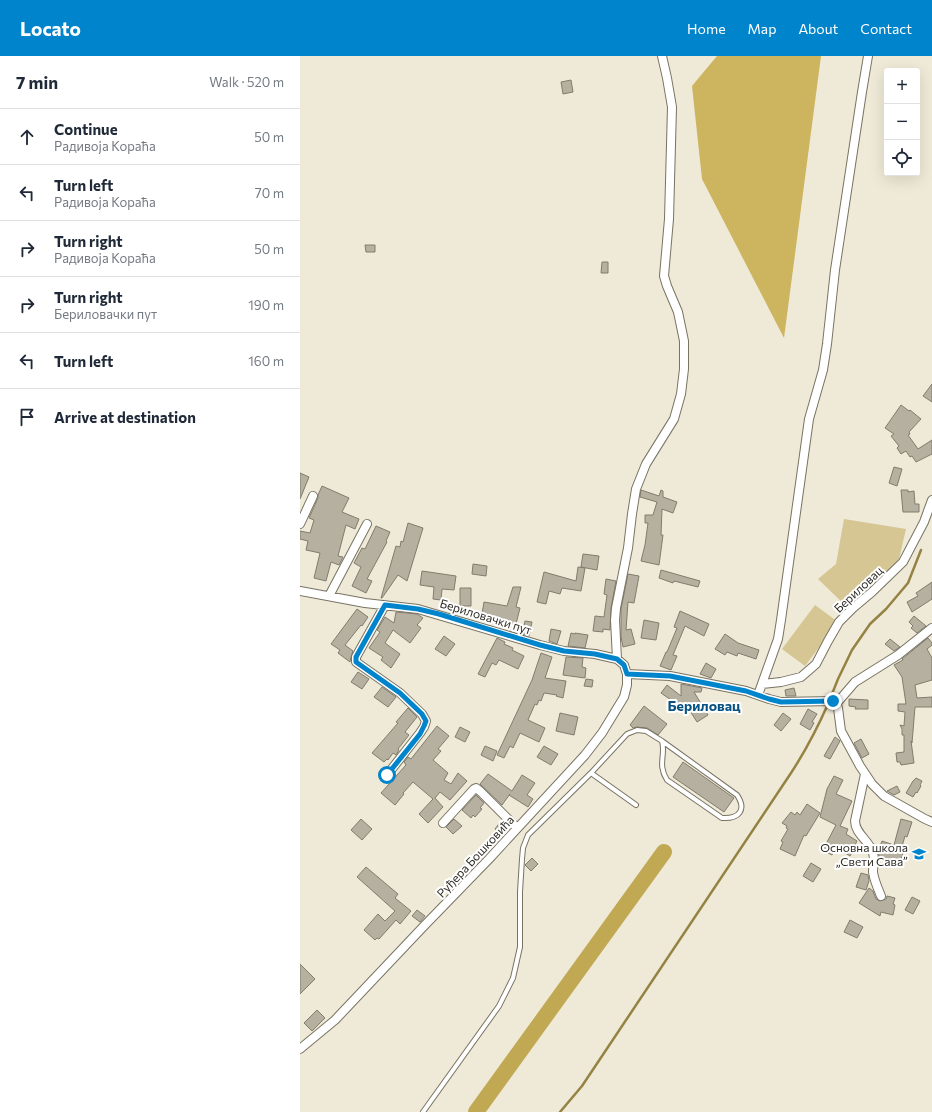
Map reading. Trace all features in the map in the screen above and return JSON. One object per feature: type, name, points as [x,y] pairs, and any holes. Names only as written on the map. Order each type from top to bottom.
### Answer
[{"type":"street","points":[[662,56],[672,107],[669,219],[664,276],[678,312],[684,341],[684,369],[681,394],[674,419],[646,464],[636,489],[628,548],[616,608],[615,620],[617,659],[624,665],[627,674],[670,676],[746,691],[781,702],[824,700],[834,702],[838,708],[841,731],[872,784],[884,796],[932,822]]},
{"type":"street","points":[[758,695],[778,639],[809,418],[823,370],[828,344],[836,263],[868,56]]},
{"type":"street","points":[[300,524],[313,496]]},
{"type":"street","name":"Бериловац","points":[[762,684],[781,682],[801,677],[816,664],[839,622],[903,562],[924,522],[932,500]]},
{"type":"street","points":[[329,596],[367,524]]},
{"type":"street","name":"Бериловачки пут","points":[[300,591],[365,603],[418,609],[540,645],[564,651],[595,654],[617,659]]},
{"type":"street","points":[[385,605],[356,657],[356,662],[400,693],[422,714],[426,721],[420,734],[387,775]]},
{"type":"street","points":[[834,702],[855,682],[898,655],[932,628]]},
{"type":"street","name":"Руђера Бошковића","points":[[300,1049],[335,1020],[489,859],[585,755],[602,733],[624,696],[627,685],[627,674]]},
{"type":"street","points":[[865,774],[855,825],[874,854],[874,877],[881,896]]},
{"type":"street","points":[[443,824],[476,788],[517,828]]},
{"type":"lane","points":[[423,1112],[499,1006],[513,978],[520,948],[520,892],[522,859],[523,848],[528,835],[591,773],[627,734],[637,730],[646,731],[662,741],[737,795],[742,806],[741,812],[730,818],[722,818],[667,780],[662,772],[664,747],[662,741]]},
{"type":"lane","points":[[591,773],[636,805]]},
{"type":"shaded area","points":[[717,56],[821,56],[784,338],[702,179],[692,86]]},
{"type":"shaded area","points":[[844,519],[906,529],[899,559],[872,589],[848,608],[818,579],[836,564]]},
{"type":"shaded area","points":[[815,605],[838,622],[805,666],[782,649]]},
{"type":"building","points":[[571,80],[573,92],[563,94],[561,82]]},
{"type":"building","points":[[365,245],[375,245],[375,252],[366,252]]},
{"type":"building","points":[[602,262],[608,262],[608,273],[601,273]]},
{"type":"building","points":[[932,384],[932,402],[923,396]]},
{"type":"building","points":[[901,405],[921,419],[908,435],[918,449],[932,440],[932,454],[916,462],[906,451],[901,454],[897,448],[899,446],[891,436],[894,434],[885,428]]},
{"type":"building","points":[[894,467],[902,469],[897,486],[889,483]]},
{"type":"building","points":[[300,473],[309,477],[300,499]]},
{"type":"building","points":[[322,486],[349,498],[342,512],[359,519],[355,529],[346,525],[338,556],[343,557],[339,565],[331,562],[326,581],[314,578],[320,553],[306,550],[308,541],[300,539],[300,531],[310,533],[314,520],[309,518]]},
{"type":"building","points":[[641,490],[659,496],[661,490],[663,491],[663,497],[677,502],[673,513],[662,509],[661,535],[663,535],[659,565],[641,561],[648,523],[645,523],[645,515],[653,515],[657,502],[640,497]]},
{"type":"building","points":[[901,490],[908,490],[908,492],[914,491],[915,504],[919,504],[919,512],[903,512]]},
{"type":"building","points":[[408,523],[423,528],[407,581],[398,575],[381,598],[396,546],[400,547],[401,541],[403,542]]},
{"type":"building","points":[[376,526],[390,532],[386,541],[387,542],[367,579],[372,581],[366,593],[352,586],[361,567],[354,563],[362,548],[365,549]]},
{"type":"building","points":[[583,554],[599,556],[597,570],[581,567]]},
{"type":"building","points":[[473,564],[487,566],[486,576],[472,574]]},
{"type":"building","points":[[578,567],[585,568],[581,591],[562,588],[560,594],[549,591],[546,604],[537,602],[544,572],[576,581]]},
{"type":"building","points":[[661,570],[700,581],[698,587],[674,581],[673,583],[659,578]]},
{"type":"building","points":[[422,571],[456,576],[454,590],[442,589],[441,600],[433,599],[434,587],[420,585]]},
{"type":"building","points":[[628,574],[639,576],[634,603],[628,602],[626,630],[631,629],[635,644],[623,647],[621,637],[621,609]]},
{"type":"building","points":[[606,579],[616,581],[611,608],[610,630],[603,629],[603,632],[593,631],[595,616],[604,617],[607,595],[604,594]]},
{"type":"building","points":[[932,582],[932,599],[912,612],[907,602],[918,596],[916,593]]},
{"type":"building","points":[[513,587],[521,587],[516,607],[520,608],[516,624],[494,618],[493,621],[481,619],[484,602],[507,606]]},
{"type":"building","points":[[460,588],[471,588],[471,606],[460,606]]},
{"type":"building","points":[[357,609],[368,617],[345,645],[353,651],[350,662],[338,653],[340,650],[331,644]]},
{"type":"building","points":[[680,611],[709,624],[704,636],[685,626],[673,655],[677,656],[671,670],[660,666],[677,628],[674,627]]},
{"type":"building","points":[[396,612],[417,614],[423,618],[417,625],[421,628],[410,643],[393,630],[385,643],[400,654],[391,668],[381,660],[383,657],[369,648],[380,632],[377,630],[385,617],[394,623]]},
{"type":"building","points":[[914,616],[926,626],[917,633],[911,628],[913,626],[909,622]]},
{"type":"building","points":[[644,620],[659,623],[656,640],[641,638]]},
{"type":"building","points":[[525,621],[532,622],[529,636],[522,634]]},
{"type":"building","points":[[551,629],[561,631],[557,644],[549,641]]},
{"type":"building","points":[[571,633],[588,635],[585,648],[568,646]]},
{"type":"building","points":[[725,634],[738,643],[759,650],[756,659],[738,653],[737,656],[727,652],[725,655],[715,649]]},
{"type":"building","points":[[444,636],[455,644],[446,656],[435,649]]},
{"type":"building","points":[[497,638],[505,642],[504,644],[513,648],[512,650],[524,656],[518,669],[499,660],[496,665],[492,663],[485,677],[478,674]]},
{"type":"building","points":[[928,638],[932,643],[932,645],[927,649],[932,658],[932,680],[915,685],[917,698],[932,697],[932,707],[915,707],[912,743],[911,741],[914,763],[901,765],[900,762],[897,762],[896,753],[904,752],[904,735],[902,735],[900,725],[904,726],[905,712],[898,711],[898,704],[906,704],[902,677],[894,665],[903,660],[902,659]]},
{"type":"building","points":[[890,639],[900,647],[894,651],[885,644]]},
{"type":"building","points":[[541,653],[552,657],[545,678],[566,681],[563,698],[556,696],[557,695],[544,693],[541,701],[539,700],[537,705],[535,704],[528,720],[545,728],[539,742],[520,733],[513,748],[510,746],[504,758],[497,755],[532,680]]},
{"type":"building","points":[[566,657],[583,658],[582,667],[586,668],[585,678],[563,675]]},
{"type":"building","points":[[706,663],[716,669],[711,678],[700,674]]},
{"type":"building","points":[[358,672],[369,679],[362,689],[351,682]]},
{"type":"building","points":[[586,679],[593,680],[592,687],[584,686]]},
{"type":"building","points":[[681,684],[702,688],[701,692],[694,692],[708,715],[697,722],[685,703],[681,709],[681,707],[661,693],[667,685],[681,696]]},
{"type":"building","points":[[382,687],[396,697],[388,707],[374,697]]},
{"type":"building","points":[[794,688],[796,696],[786,696],[785,690]]},
{"type":"building","points":[[849,699],[868,700],[868,709],[855,709],[856,707],[849,706]]},
{"type":"building","points":[[644,706],[667,724],[658,735],[647,728],[633,728],[630,725]]},
{"type":"building","points":[[408,708],[417,717],[405,732],[409,735],[398,749],[399,750],[396,755],[393,753],[388,760],[387,759],[384,762],[372,753],[398,723],[396,722]]},
{"type":"building","points":[[808,709],[817,714],[812,722],[814,723],[810,730],[800,724]]},
{"type":"building","points":[[560,713],[578,717],[574,735],[556,731]]},
{"type":"building","points":[[783,713],[791,719],[781,731],[774,725]]},
{"type":"building","points":[[437,726],[449,736],[438,749],[441,751],[433,760],[448,773],[444,780],[451,784],[458,773],[467,781],[450,800],[440,792],[435,798],[443,807],[428,823],[419,814],[433,799],[413,782],[395,805],[381,793],[406,765],[404,762],[408,757],[411,759]]},
{"type":"building","points":[[460,727],[470,732],[465,742],[455,737]]},
{"type":"building","points":[[835,737],[840,741],[830,759],[824,756]]},
{"type":"building","points":[[861,739],[869,754],[862,758],[854,743]]},
{"type":"building","points":[[485,746],[497,751],[493,761],[481,755]]},
{"type":"building","points":[[544,746],[558,754],[551,765],[537,757]]},
{"type":"building","points":[[683,762],[734,798],[724,812],[673,777]]},
{"type":"building","points":[[488,774],[512,791],[522,775],[535,783],[527,795],[533,799],[528,807],[509,795],[502,805],[480,784]]},
{"type":"building","points":[[834,776],[843,780],[836,794],[852,801],[840,826],[848,829],[846,834],[857,841],[850,856],[836,847],[832,855],[820,849],[824,843],[826,844],[836,825],[820,817],[827,789]]},
{"type":"building","points":[[916,778],[922,781],[921,786],[913,797],[906,793]]},
{"type":"building","points":[[897,786],[900,792],[894,795],[887,791]]},
{"type":"building","points":[[476,795],[484,803],[480,808],[482,809],[475,817],[473,815],[471,818],[462,810]]},
{"type":"building","points":[[807,804],[820,813],[806,836],[804,835],[795,856],[780,849],[783,842],[781,841],[788,829],[786,828],[787,826],[782,823],[791,812],[795,815],[797,812],[800,815]]},
{"type":"building","points":[[361,819],[372,829],[362,840],[351,830]]},
{"type":"building","points":[[454,819],[462,826],[453,834],[446,827]]},
{"type":"building","points":[[901,819],[912,822],[907,837],[905,836],[901,850],[904,850],[900,863],[879,856],[878,851],[882,841],[894,845]]},
{"type":"building","points":[[501,821],[507,826],[500,833],[495,829]]},
{"type":"building","points":[[532,858],[538,864],[531,871],[525,865]]},
{"type":"building","points":[[811,863],[821,869],[813,882],[803,876]]},
{"type":"building","points":[[366,867],[398,894],[395,898],[411,911],[400,924],[396,920],[379,939],[377,938],[375,940],[364,930],[378,914],[385,921],[395,911],[357,877]]},
{"type":"building","points":[[861,873],[868,875],[869,881],[866,890],[856,887]]},
{"type":"building","points":[[869,888],[873,891],[876,899],[880,901],[886,899],[887,896],[895,898],[893,904],[895,905],[893,915],[881,912],[880,916],[859,903]]},
{"type":"building","points":[[912,897],[920,901],[913,914],[905,910]]},
{"type":"building","points":[[417,910],[425,916],[420,922],[412,916]]},
{"type":"building","points":[[850,920],[863,927],[857,938],[844,932]]},
{"type":"building","points":[[300,964],[315,979],[300,994]]},
{"type":"building","points":[[317,1010],[325,1018],[312,1031],[304,1023]]},
{"type":"waterway","points":[[830,699],[852,650],[870,624],[886,609],[908,583],[921,550]]},
{"type":"waterway","points":[[560,1112],[582,1086],[791,773],[802,756],[828,704]]},
{"type":"waterway","points":[[476,1112],[664,852]]},
{"type":"place","name":"Основна школа „Свети Сава”","points":[[919,854]]},
{"type":"district","name":"Бериловац","points":[[704,705]]},
{"type":"route","points":[[387,775],[420,734],[426,721],[422,714],[400,693],[356,662],[356,657],[385,605],[401,606],[439,614],[460,622],[564,651],[595,654],[617,659],[624,665],[627,674],[670,676],[694,680],[746,691],[781,702],[833,701]]}]
